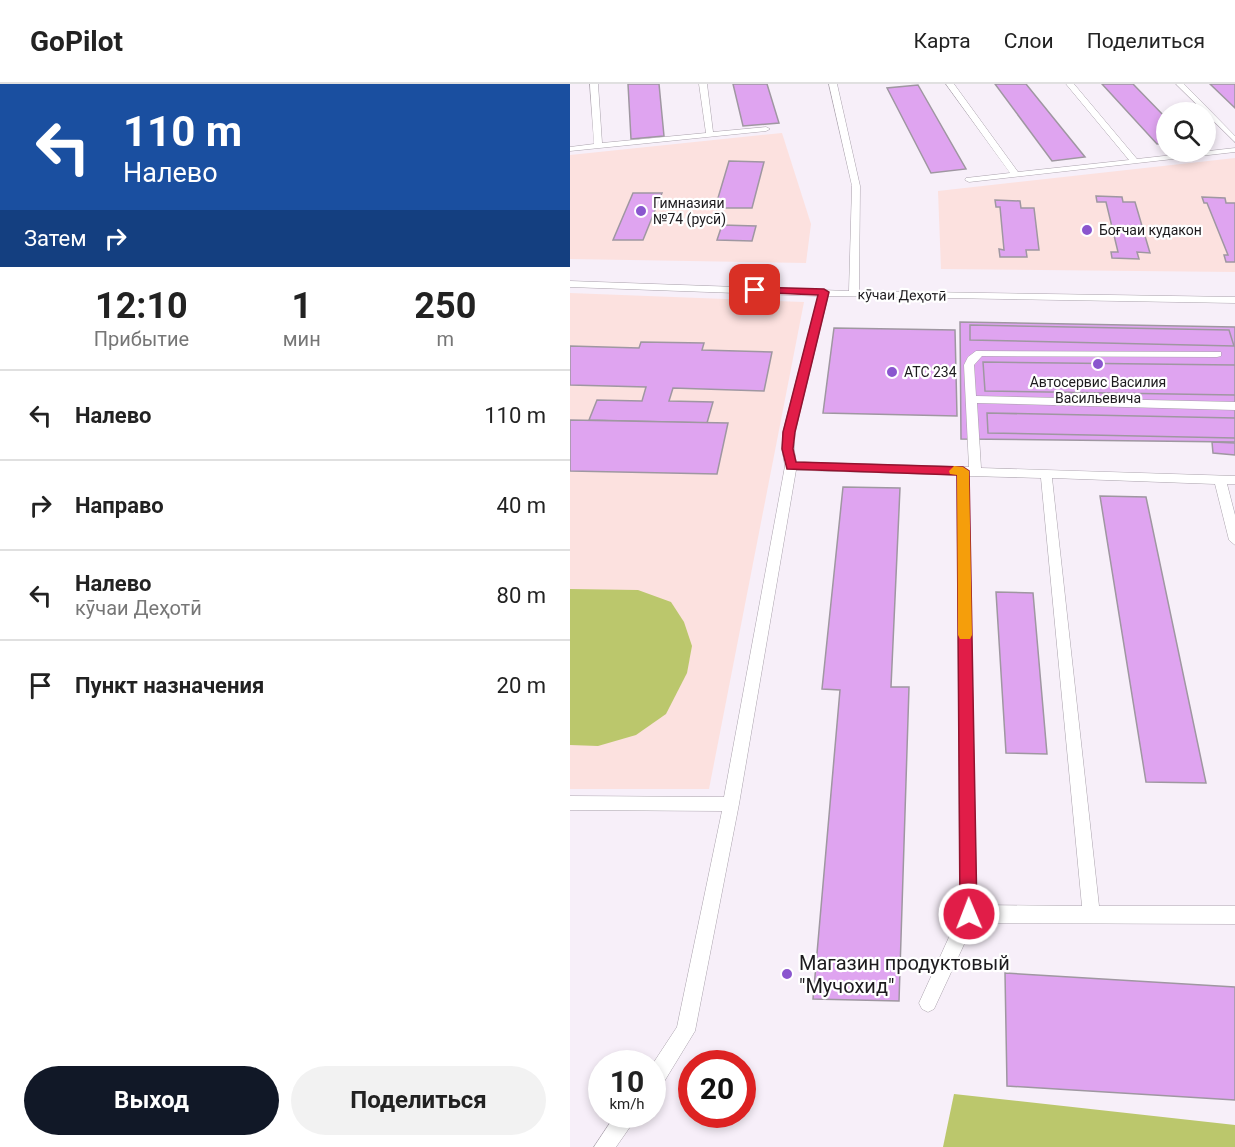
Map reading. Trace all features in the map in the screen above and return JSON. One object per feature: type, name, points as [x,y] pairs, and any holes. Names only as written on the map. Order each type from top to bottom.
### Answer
[{"type":"lane","points":[[594,84],[598,146]]},
{"type":"lane","points":[[703,84],[710,135]]},
{"type":"lane","points":[[833,84],[856,186],[854,294]]},
{"type":"lane","points":[[950,84],[1015,174]]},
{"type":"lane","points":[[1070,84],[1135,162]]},
{"type":"lane","points":[[1180,84],[1235,140]]},
{"type":"lane","points":[[570,149],[766,129]]},
{"type":"lane","points":[[969,180],[1235,150]]},
{"type":"lane","name":"кӯчаи Деҳотӣ","points":[[570,284],[854,294],[1235,300]]},
{"type":"lane","points":[[666,1062],[686,1031],[731,804],[791,466],[788,449],[789,432],[824,292]]},
{"type":"lane","points":[[928,1003],[969,914],[971,399],[969,365],[972,359],[980,353],[1217,354]]},
{"type":"lane","points":[[971,399],[1235,406]]},
{"type":"lane","points":[[791,466],[1235,480]]},
{"type":"lane","points":[[1046,473],[1091,914]]},
{"type":"lane","points":[[1220,480],[1235,540]]},
{"type":"lane","points":[[570,803],[731,804]]},
{"type":"lane","points":[[969,914],[1235,915]]},
{"type":"lane","points":[[604,1147],[618,1128]]},
{"type":"shaded area","points":[[782,133],[811,224],[806,263],[570,259],[570,155]]},
{"type":"shaded area","name":"Боғчаи кудакон","points":[[1235,158],[1235,272],[941,269],[938,191],[1216,162],[1216,160]]},
{"type":"shaded area","points":[[570,293],[804,302],[709,789],[570,789]]},
{"type":"green space","points":[[570,589],[638,590],[671,602],[684,622],[692,646],[687,673],[666,714],[636,735],[598,746],[570,745]]},
{"type":"green space","points":[[954,1094],[1235,1125],[1235,1147],[943,1147]]},
{"type":"building","points":[[628,84],[659,84],[664,136],[631,139]]},
{"type":"building","points":[[733,84],[767,84],[779,123],[743,126]]},
{"type":"building","points":[[995,84],[1026,84],[1085,157],[1052,161]]},
{"type":"building","points":[[1102,84],[1133,84],[1156,108],[1156,143]]},
{"type":"building","points":[[1210,84],[1235,84],[1235,108]]},
{"type":"building","points":[[918,85],[966,169],[931,173],[887,88]]},
{"type":"building","points":[[729,161],[764,162],[752,208],[715,208]]},
{"type":"building","points":[[633,193],[662,193],[643,240],[613,240]]},
{"type":"building","points":[[1096,196],[1122,197],[1123,202],[1135,202],[1150,253],[1137,252],[1139,259],[1112,258],[1111,252],[1118,252],[1106,202],[1097,202]]},
{"type":"building","points":[[1202,197],[1225,198],[1226,203],[1235,203],[1235,262],[1226,262],[1224,255],[1228,255],[1207,203],[1204,203]]},
{"type":"building","points":[[995,200],[1020,201],[1021,208],[1034,208],[1039,250],[1026,250],[1027,257],[1000,257],[999,249],[1004,250],[1000,207],[996,207]]},
{"type":"building","points":[[722,225],[756,226],[752,241],[717,240]]},
{"type":"building","name":"Автосервис Василия Васильевича","points":[[960,322],[1235,327],[1235,442],[961,439]]},
{"type":"building","points":[[970,325],[1229,330],[1234,346],[970,340]]},
{"type":"building","name":"АТС 234","points":[[834,328],[955,330],[957,416],[823,413]]},
{"type":"building","points":[[641,342],[704,343],[702,350],[772,352],[764,391],[673,388],[669,401],[713,402],[707,423],[589,420],[597,400],[642,401],[646,387],[570,385],[570,346],[639,348]]},
{"type":"building","points":[[983,362],[1235,365],[1235,395],[985,391]]},
{"type":"building","points":[[987,413],[1235,418],[1235,438],[988,433]]},
{"type":"building","points":[[570,420],[728,423],[717,474],[570,471]]},
{"type":"building","points":[[1212,442],[1235,443],[1235,455],[1213,453]]},
{"type":"building","points":[[843,487],[900,488],[891,687],[909,687],[899,1001],[813,999],[840,690],[822,689]]},
{"type":"building","points":[[1100,496],[1146,497],[1206,783],[1146,782]]},
{"type":"building","points":[[996,592],[1033,593],[1047,754],[1006,753]]},
{"type":"building","points":[[1005,973],[1235,987],[1235,1100],[1007,1086]]},
{"type":"slow traffic","points":[[954,471],[963,471],[965,635]]},
{"type":"place","name":"Гимназияи №74 (русӣ)","points":[[641,211]]},
{"type":"place","name":"Боғчаи кудакон","points":[[1087,230]]},
{"type":"place","name":"Автосервис Василия Васильевича","points":[[1098,364]]},
{"type":"place","name":"АТС 234","points":[[892,372]]},
{"type":"place","name":"Магазин продуктовый \"Мучохид\"","points":[[787,974]]},
{"type":"route","points":[[755,290],[824,292],[789,432],[788,449],[791,466],[963,471],[969,914]]}]
